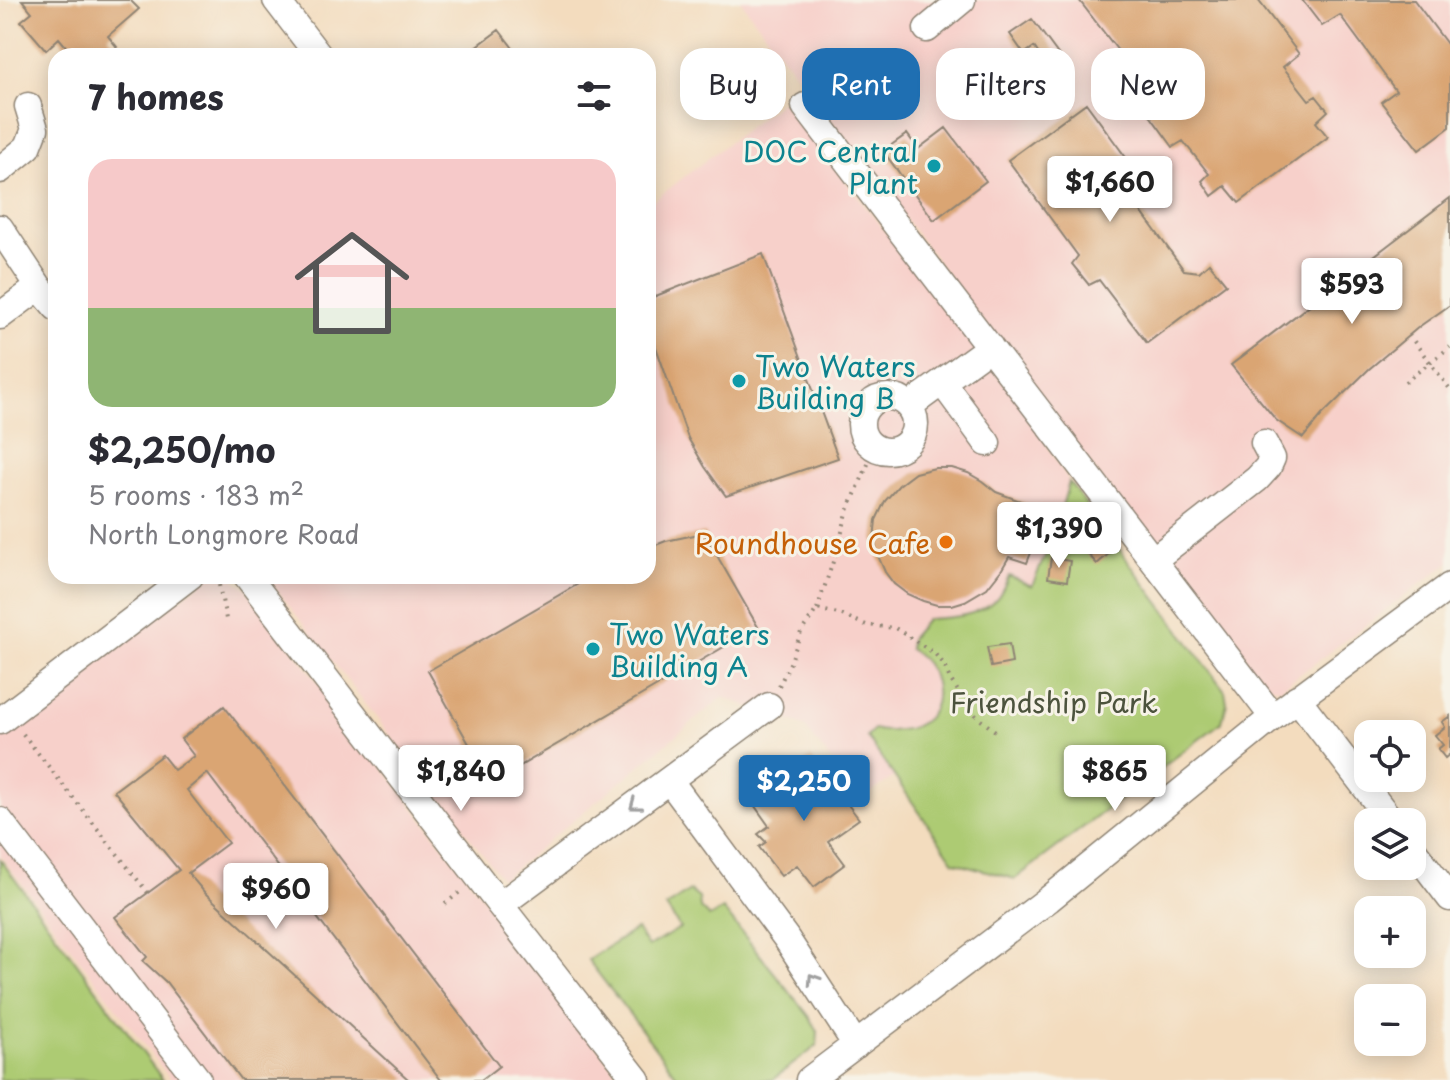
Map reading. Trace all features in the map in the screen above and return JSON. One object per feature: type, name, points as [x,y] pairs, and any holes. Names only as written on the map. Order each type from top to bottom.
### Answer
[{"type":"street","points":[[276,0],[313,48]]},
{"type":"street","points":[[927,29],[962,0]]},
{"type":"street","points":[[0,170],[28,147],[35,129],[28,106]]},
{"type":"street","points":[[816,120],[1273,717]]},
{"type":"street","points":[[0,228],[48,294]]},
{"type":"street","points":[[0,316],[48,298]]},
{"type":"street","points":[[909,406],[990,347]]},
{"type":"street","points":[[942,382],[987,443]]},
{"type":"street","points":[[886,396],[909,406],[915,424],[909,441],[902,447],[884,451],[867,442],[860,426],[864,409],[870,403],[886,396]]},
{"type":"street","points":[[1153,560],[1257,479],[1272,458],[1264,443]]},
{"type":"street","points":[[4,718],[180,584]]},
{"type":"street","points":[[253,584],[637,1080]]},
{"type":"street","points":[[809,1080],[1049,899],[1297,698],[1450,587]]},
{"type":"street","points":[[1297,698],[1381,808]]},
{"type":"street","points":[[500,905],[769,706]]},
{"type":"street","points":[[669,780],[786,938],[856,1045]]},
{"type":"street","points":[[0,821],[198,1080]]},
{"type":"street","points":[[1426,866],[1449,895]]},
{"type":"path","points":[[1409,335],[1450,389]]},
{"type":"path","points":[[1405,382],[1450,347]]},
{"type":"path","points":[[769,706],[801,632],[817,609],[847,513],[875,448]]},
{"type":"path","points":[[219,585],[226,619]]},
{"type":"path","points":[[817,609],[866,625],[895,628],[934,653],[970,709],[998,733]]},
{"type":"path","points":[[4,718],[148,893]]},
{"type":"path","points":[[445,904],[462,891]]},
{"type":"shaded area","points":[[740,0],[1450,0],[1450,562],[1280,689],[1254,681],[831,120],[920,120],[920,48],[802,48],[802,82],[786,61],[786,48],[776,48]]},
{"type":"shaded area","points":[[786,106],[1024,407],[1069,482],[1053,538],[1032,586],[1009,576],[997,598],[977,611],[957,618],[927,619],[910,649],[927,662],[935,683],[937,700],[930,714],[910,729],[881,731],[868,737],[894,777],[861,799],[804,726],[723,697],[502,879],[272,584],[656,584],[656,199],[758,120],[786,120]]},
{"type":"shaded area","points":[[200,584],[241,584],[622,1080],[171,1080],[0,855],[0,737]]},
{"type":"green space","name":"Friendship Park","points":[[1069,482],[1225,691],[1227,703],[1222,722],[1015,879],[954,862],[867,737],[874,729],[890,731],[915,726],[926,719],[933,708],[935,683],[930,670],[909,649],[910,639],[927,619],[954,617],[981,610],[998,597],[1009,576],[1032,586],[1053,538]]},
{"type":"green space","points":[[0,859],[163,1080],[0,1080]]},
{"type":"green space","points":[[690,891],[699,898],[700,908],[709,917],[723,909],[809,1016],[818,1032],[817,1046],[772,1080],[680,1080],[588,960],[636,929],[648,947],[680,928],[666,907]]},
{"type":"building","points":[[22,0],[130,0],[139,9],[108,36],[116,48],[67,48],[59,38],[46,50],[21,21],[32,12]]},
{"type":"building","points":[[1079,0],[1258,0],[1299,54],[1283,67],[1309,100],[1316,96],[1328,111],[1316,122],[1328,137],[1239,203],[1225,186],[1212,196],[1202,181],[1209,174],[1183,141],[1173,147],[1153,120],[1205,120],[1205,48],[1116,48]]},
{"type":"building","points":[[1302,0],[1414,0],[1450,48],[1450,127],[1419,150],[1381,102],[1396,91],[1340,15],[1322,26]]},
{"type":"building","points":[[1032,19],[1053,48],[1020,48],[1010,34]]},
{"type":"building","points":[[499,30],[513,48],[475,48]]},
{"type":"building","points":[[1086,103],[1091,110],[1091,120],[1098,120],[1138,174],[1121,184],[1184,270],[1199,272],[1209,263],[1226,284],[1147,343],[1099,280],[1089,285],[1072,264],[1078,256],[1008,160],[1063,120],[1075,120],[1075,111]]},
{"type":"building","name":"DOC Central Plant","points":[[946,128],[986,181],[934,220],[883,151],[907,134],[918,149]]},
{"type":"building","points":[[1450,198],[1450,305],[1369,369],[1303,438],[1276,420],[1231,365]]},
{"type":"building","name":"Two Waters Building B","points":[[763,254],[838,458],[726,496],[688,438],[656,347],[656,296]]},
{"type":"building","points":[[952,468],[968,473],[996,492],[1047,511],[1027,563],[1009,557],[987,588],[952,605],[923,601],[894,584],[885,572],[874,540],[876,520],[885,501],[915,473]]},
{"type":"building","points":[[1082,519],[1095,533],[1081,546],[1068,532]]},
{"type":"building","name":"Two Waters Building A","points":[[704,533],[758,627],[491,783],[428,671],[578,584],[656,584],[656,545]]},
{"type":"building","points":[[1099,538],[1111,552],[1097,564],[1085,551]]},
{"type":"building","points":[[1051,558],[1070,561],[1067,581],[1048,578]]},
{"type":"building","points":[[1009,644],[1012,663],[991,667],[987,647]]},
{"type":"building","points":[[224,706],[499,1066],[481,1080],[441,1080],[207,773],[187,790],[228,843],[188,873],[205,893],[409,1080],[241,1080],[166,982],[143,961],[147,957],[115,917],[179,870],[114,791],[162,755],[174,770],[194,756],[181,739]]},
{"type":"building","points":[[1450,716],[1450,754],[1445,758],[1438,749],[1443,745],[1435,735],[1445,727],[1442,722]]},
{"type":"building","points":[[811,757],[859,819],[828,841],[845,864],[814,887],[797,865],[781,876],[759,847],[766,842],[758,834],[769,826],[752,802]]},
{"type":"place","name":"DOC Central Plant","points":[[934,166]]},
{"type":"place","name":"Two Waters Building B","points":[[739,381]]},
{"type":"place","name":"Roundhouse Cafe","points":[[946,542]]},
{"type":"place","name":"Two Waters Building A","points":[[593,649]]}]
